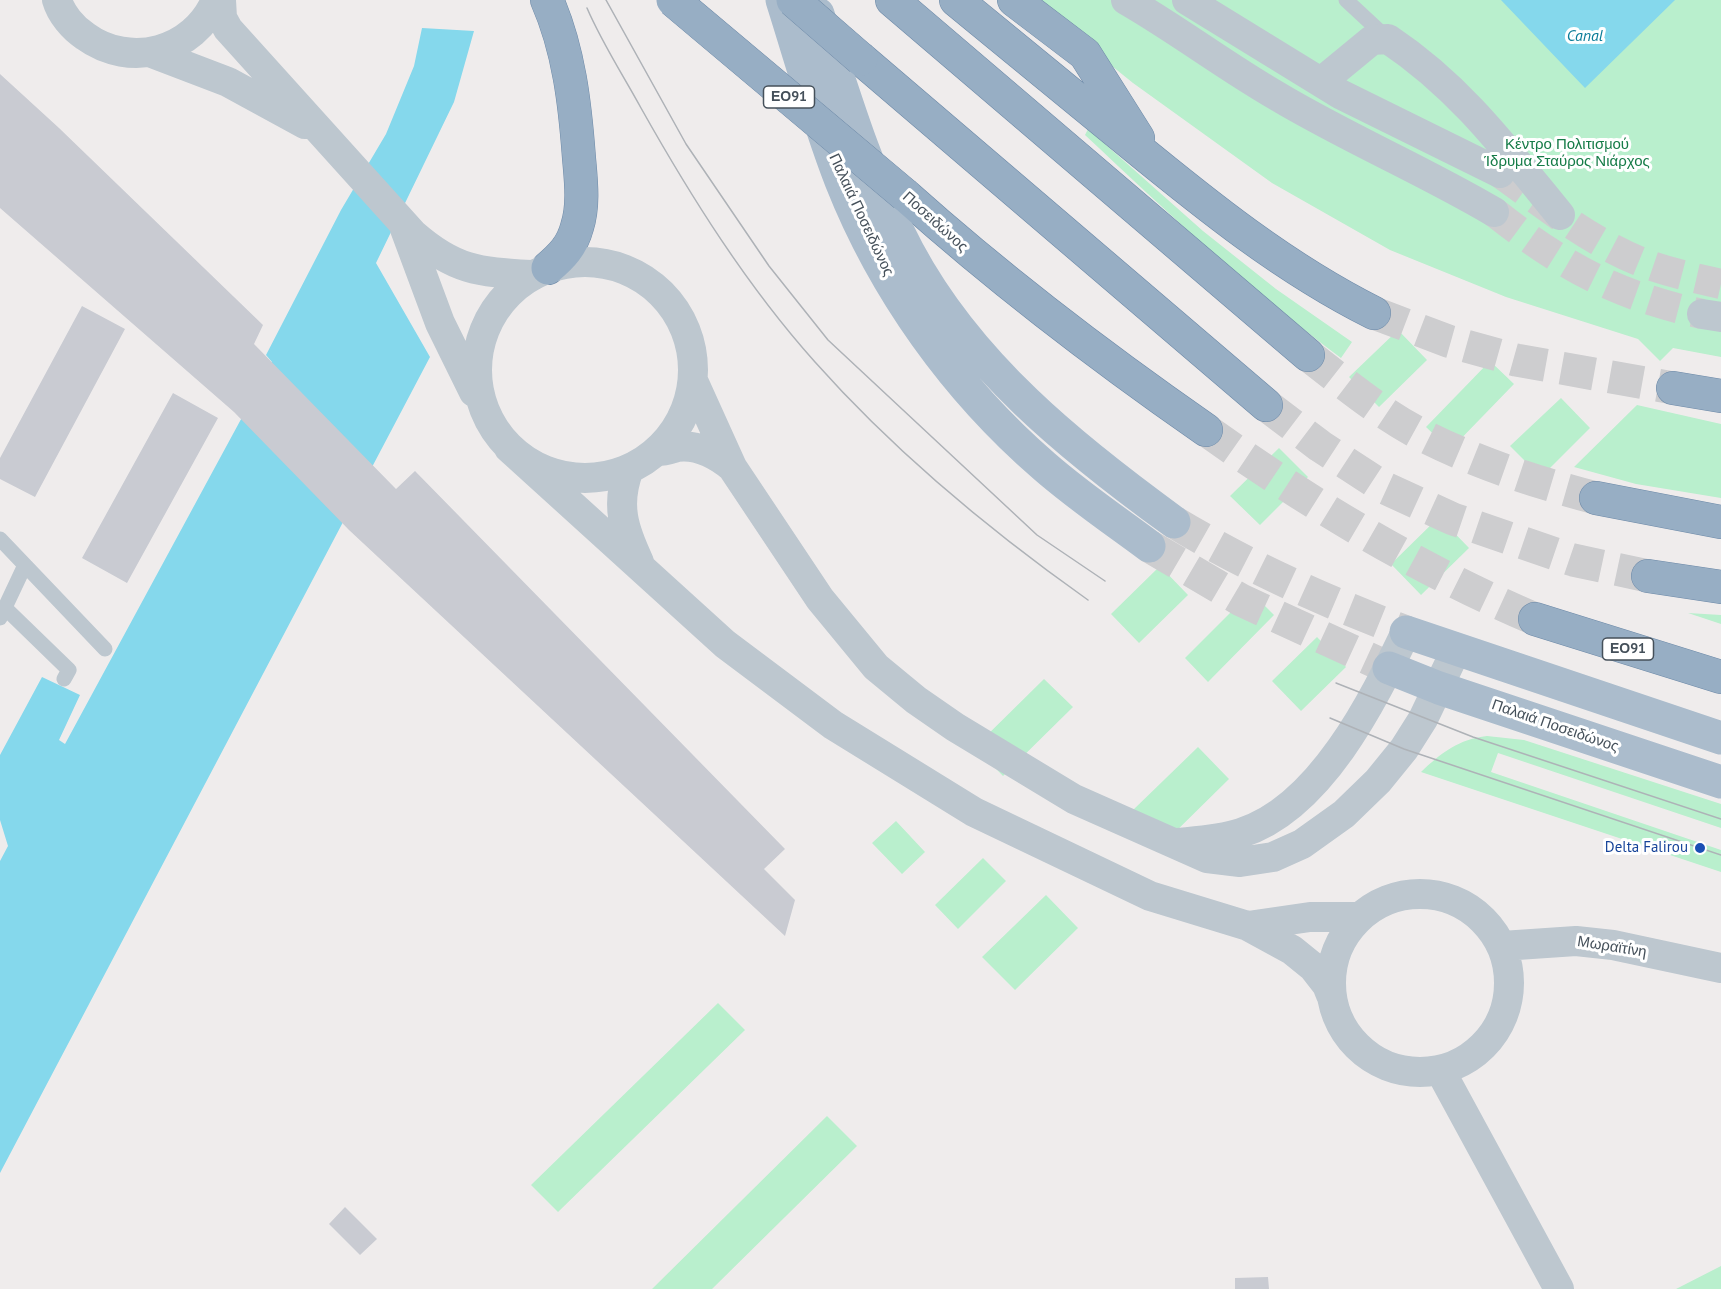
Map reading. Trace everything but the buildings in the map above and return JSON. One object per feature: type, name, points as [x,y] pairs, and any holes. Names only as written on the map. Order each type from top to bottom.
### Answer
[{"type":"highway","points":[[539,272],[566,252],[573,239],[580,214],[581,185],[573,93],[557,21],[547,0]]},
{"type":"highway","name":"Ποσειδώνος","points":[[673,0],[973,256],[1090,347],[1206,430]]},
{"type":"highway","points":[[793,0],[1266,405]]},
{"type":"highway","points":[[892,0],[1308,356]]},
{"type":"highway","points":[[956,0],[1154,162],[1282,260],[1330,291],[1374,313]]},
{"type":"highway","points":[[1014,0],[1085,54],[1154,162]]},
{"type":"highway","points":[[1673,388],[1721,396]]},
{"type":"highway","points":[[1596,498],[1721,522]]},
{"type":"highway","points":[[1648,576],[1721,587]]},
{"type":"highway","name":"ΕΟ91","points":[[1535,619],[1721,677]]},
{"type":"main road","name":"Παλαιά Ποσειδώνος","points":[[782,0],[842,182],[879,262],[911,316],[960,380],[1000,425],[1044,466],[1149,546]]},
{"type":"main road","name":"Παλαιά Ποσειδώνος","points":[[814,0],[874,181],[909,253],[944,306],[984,358],[1020,397],[1114,478],[1174,522]]},
{"type":"main road","points":[[1406,632],[1721,738]]},
{"type":"main road","name":"Παλαιά Ποσειδώνος","points":[[1389,668],[1439,688],[1721,782]]},
{"type":"street","points":[[56,2],[74,28],[97,45],[124,54],[152,53],[175,45],[195,32],[211,13],[218,0]]},
{"type":"street","points":[[218,0],[222,18],[228,29],[413,234],[446,260],[478,272],[539,272],[579,261],[610,264],[640,276],[664,296],[682,321],[692,351],[694,383],[687,408],[675,431],[658,451],[629,469],[598,477],[566,476],[536,467],[509,448]]},
{"type":"street","points":[[1126,0],[1276,96],[1385,154],[1439,179],[1494,212]]},
{"type":"street","points":[[1188,0],[1321,82],[1500,173]]},
{"type":"street","points":[[1321,82],[1372,40],[1388,39],[1426,67],[1481,117],[1560,215]]},
{"type":"street","points":[[152,53],[228,82],[323,133]]},
{"type":"street","points":[[401,221],[440,323],[488,419],[509,448],[725,644],[833,725],[974,812],[1150,896],[1248,926],[1292,950],[1313,967],[1327,985],[1338,1018],[1351,1039],[1369,1056],[1391,1068],[1415,1072],[1440,1070],[1461,1062],[1480,1050],[1500,1023],[1509,990],[1509,968],[1502,946],[1491,928],[1476,913],[1459,902],[1438,895],[1418,894],[1397,897],[1377,905],[1360,917],[1348,930],[1334,960],[1331,994]]},
{"type":"street","points":[[488,419],[477,387],[477,354],[487,323],[505,296],[539,272]]},
{"type":"street","points":[[694,383],[732,467],[820,599],[876,667],[916,700],[955,727],[1074,799],[1171,844],[1207,858],[1240,862],[1274,857],[1302,844],[1344,814],[1378,781],[1414,735],[1456,650]]},
{"type":"street","points":[[658,451],[679,447],[699,448],[718,456],[732,467]]},
{"type":"street","points":[[629,469],[623,488],[622,522],[641,568]]},
{"type":"street","points":[[1171,844],[1210,840],[1242,833],[1284,809],[1337,754],[1361,719],[1406,632]]},
{"type":"street","points":[[1248,926],[1310,917],[1360,917]]},
{"type":"street","name":"Μωραϊτίνη","points":[[1502,946],[1576,941],[1613,945],[1721,968]]},
{"type":"street","points":[[1440,1070],[1559,1289]]},
{"type":"lane","points":[[1346,0],[1388,39]]},
{"type":"lane","points":[[0,539],[105,649]]},
{"type":"lane","points":[[25,565],[3,613],[69,670],[64,679]]},
{"type":"green space","name":"Κέντρο Πολιτισμού Ίδρυμα Σταύρος Νιάρχος","points":[[1030,0],[1721,0],[1721,357],[1673,348],[1660,361],[1638,339],[1506,297],[1390,250],[1272,183],[1133,83]]},
{"type":"green space","points":[[1088,129],[1203,231],[1276,289],[1352,342],[1341,358],[1274,305],[1178,222],[1085,135]]},
{"type":"green space","points":[[1398,330],[1427,360],[1379,407],[1349,377]]},
{"type":"green space","points":[[1490,361],[1514,384],[1450,450],[1426,427]]},
{"type":"green space","points":[[1561,398],[1590,428],[1541,477],[1510,446]]},
{"type":"green space","points":[[1637,405],[1721,424],[1721,498],[1636,484],[1574,467]]},
{"type":"green space","points":[[1279,448],[1308,477],[1260,525],[1230,496]]},
{"type":"green space","points":[[1439,517],[1469,548],[1421,595],[1391,564]]},
{"type":"green space","points":[[1160,566],[1188,595],[1139,643],[1111,614]]},
{"type":"green space","points":[[1251,592],[1274,615],[1208,682],[1185,658]]},
{"type":"green space","points":[[1688,613],[1721,615],[1721,624]]},
{"type":"green space","points":[[1317,637],[1346,667],[1301,711],[1272,681]]},
{"type":"green space","points":[[1044,679],[1073,707],[1003,776],[975,747]]},
{"type":"green space","points":[[1487,736],[1524,740],[1721,804],[1721,828],[1498,753],[1491,772],[1721,850],[1721,872],[1421,772],[1451,748],[1468,740]]},
{"type":"green space","points":[[1198,747],[1229,779],[1163,844],[1132,811]]},
{"type":"green space","points":[[896,821],[925,852],[902,874],[872,843]]},
{"type":"green space","points":[[983,858],[1006,881],[958,929],[935,905]]},
{"type":"green space","points":[[1046,895],[1078,928],[1015,990],[982,957]]},
{"type":"green space","points":[[718,1003],[745,1030],[558,1212],[531,1185]]},
{"type":"green space","points":[[827,1116],[857,1146],[712,1289],[652,1289]]},
{"type":"green space","points":[[1721,1266],[1721,1289],[1676,1289]]},
{"type":"water","name":"Canal","points":[[1501,0],[1675,0],[1585,88]]},
{"type":"water","points":[[422,28],[474,31],[454,102],[376,263],[430,357],[0,1173],[0,861],[8,846],[0,820],[0,755],[42,677],[80,695],[59,740],[65,744],[272,362],[266,355],[341,210],[386,134],[414,66]]},
{"type":"tunnel","points":[[1500,173],[1603,244],[1661,269],[1721,284]]},
{"type":"tunnel","points":[[1494,212],[1568,263],[1616,288],[1702,314]]},
{"type":"tunnel","points":[[1374,313],[1448,341],[1516,360],[1673,388]]},
{"type":"tunnel","points":[[1308,355],[1376,407],[1420,434],[1506,471],[1596,498]]},
{"type":"tunnel","points":[[1266,405],[1320,446],[1383,487],[1453,519],[1573,560],[1648,576]]},
{"type":"tunnel","points":[[1206,430],[1285,484],[1366,534],[1449,579],[1535,619]]},
{"type":"tunnel","points":[[1174,522],[1230,554],[1287,582],[1406,632]]},
{"type":"tunnel","points":[[1149,546],[1241,600],[1389,668]]},
{"type":"tram line","points":[[606,0],[686,144],[769,266],[828,340],[1037,535],[1105,581]]},
{"type":"tram line","points":[[587,8],[613,59],[700,207],[743,272],[790,333],[845,395],[945,489],[1016,547],[1088,600]]},
{"type":"tram line","points":[[1336,683],[1473,737],[1721,819]]},
{"type":"tram line","points":[[1330,718],[1404,749],[1721,855]]},
{"type":"place","name":"Delta Falirou","points":[[1700,848]]}]
